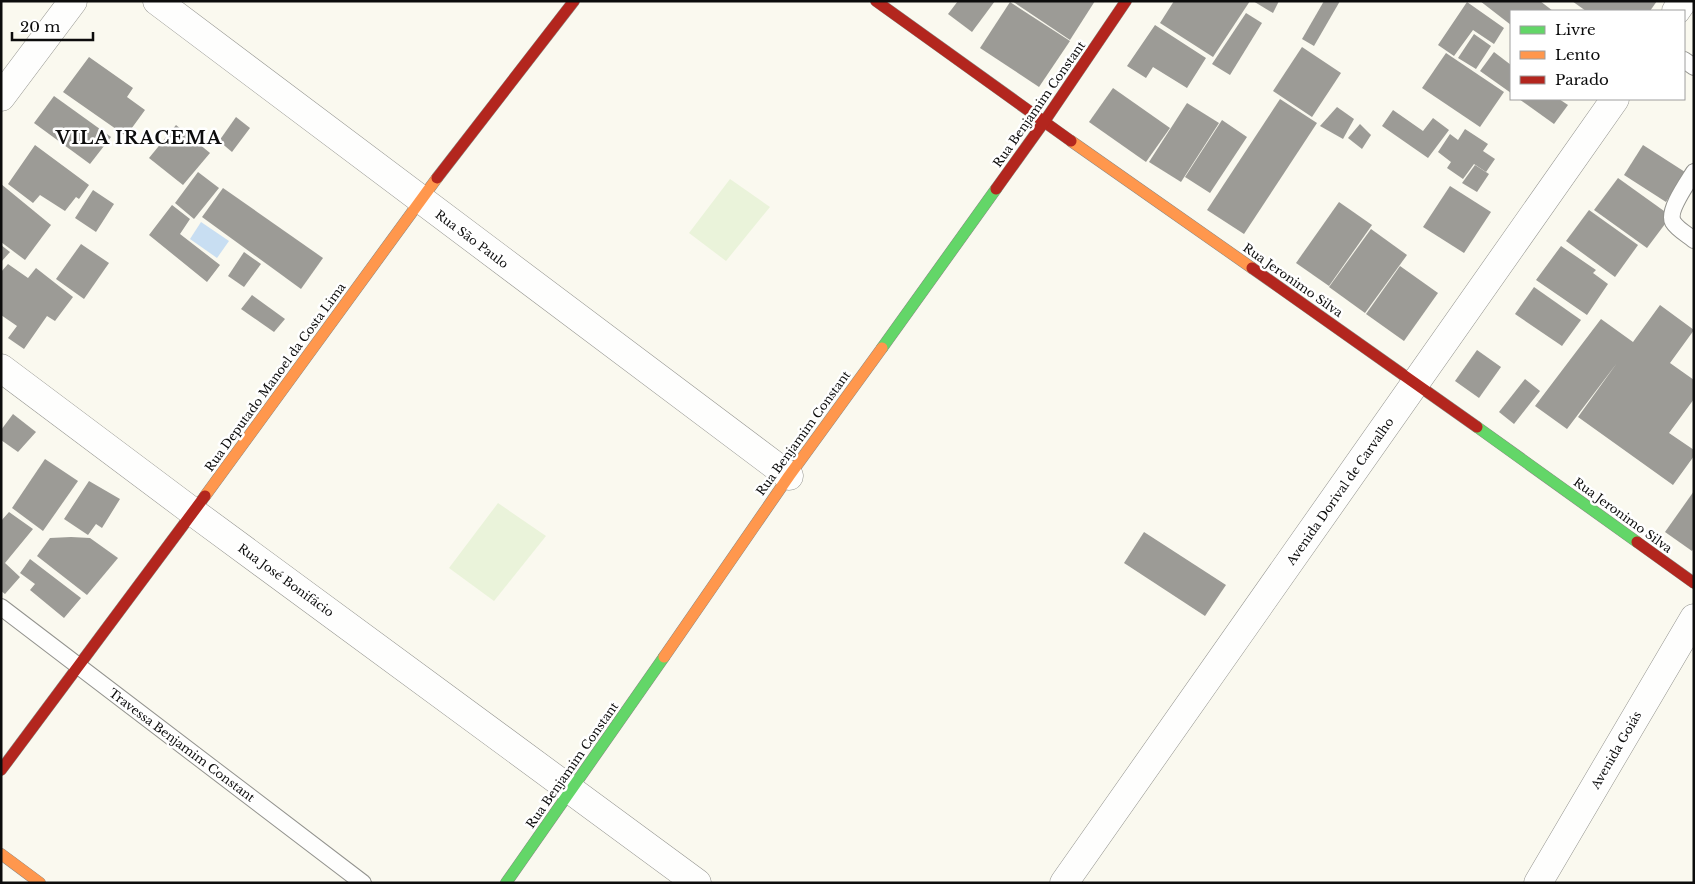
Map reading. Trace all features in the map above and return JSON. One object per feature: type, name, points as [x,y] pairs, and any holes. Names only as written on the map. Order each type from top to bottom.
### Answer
[{"type":"street","points":[[1,97],[74,1]]},
{"type":"street","name":"Rua São Paulo","points":[[157,1],[789,476]]},
{"type":"street","name":"Rua Deputado Manoel da Costa Lima","points":[[1,770],[193,512],[420,200],[574,1]]},
{"type":"street","name":"Rua Jeronimo Silva","points":[[876,1],[1044,122],[1416,383],[1694,583]]},
{"type":"street","name":"Rua Benjamim Constant","points":[[506,883],[789,476],[1044,122],[1126,1]]},
{"type":"street","name":"Avenida Dorival de Carvalho","points":[[1064,883],[1614,100]]},
{"type":"street","name":"Rua José Bonifácio","points":[[1,368],[571,792],[697,883]]},
{"type":"street","name":"Avenida Goiás","points":[[1538,883],[1694,618]]},
{"type":"street","points":[[1,854],[40,883]]},
{"type":"lane","points":[[1694,172],[1672,209],[1671,217],[1673,223],[1694,240]]},
{"type":"lane","name":"Travessa Benjamim Constant","points":[[1,607],[363,883]]},
{"type":"green space","points":[[730,179],[770,207],[726,261],[689,233]]},
{"type":"green space","points":[[498,503],[546,536],[494,601],[449,568]]},
{"type":"water","points":[[201,222],[229,241],[217,258],[190,239]]},
{"type":"building","points":[[958,1],[995,1],[972,32],[948,14]]},
{"type":"building","points":[[1012,1],[1095,1],[1070,40]]},
{"type":"building","points":[[1174,1],[1250,1],[1213,57],[1160,23]]},
{"type":"building","points":[[1253,1],[1279,1],[1273,13]]},
{"type":"building","points":[[1324,1],[1340,1],[1314,46],[1302,39]]},
{"type":"building","points":[[1480,1],[1540,1],[1552,10],[1510,10],[1510,24]]},
{"type":"building","points":[[1572,1],[1657,1],[1651,10],[1585,10]]},
{"type":"building","points":[[1010,2],[1070,41],[1039,87],[980,48]]},
{"type":"building","points":[[1467,2],[1504,28],[1494,44],[1473,30],[1454,56],[1438,45]]},
{"type":"building","points":[[1246,13],[1262,23],[1230,75],[1212,64]]},
{"type":"building","points":[[1155,25],[1206,58],[1187,88],[1153,67],[1146,78],[1127,66]]},
{"type":"building","points":[[1474,34],[1491,46],[1476,69],[1458,58]]},
{"type":"building","points":[[1302,47],[1341,73],[1312,117],[1273,91]]},
{"type":"building","points":[[1494,52],[1510,64],[1510,92],[1480,71]]},
{"type":"building","points":[[1446,53],[1504,92],[1480,127],[1422,88]]},
{"type":"building","points":[[89,57],[133,88],[127,97],[145,110],[126,136],[63,92]]},
{"type":"building","points":[[1113,88],[1170,128],[1146,162],[1089,122]]},
{"type":"building","points":[[54,96],[111,137],[90,164],[34,123]]},
{"type":"building","points":[[1280,99],[1317,123],[1244,234],[1207,210]]},
{"type":"building","points":[[1520,100],[1560,100],[1568,105],[1554,124]]},
{"type":"building","points":[[1187,103],[1219,123],[1181,182],[1149,162]]},
{"type":"building","points":[[1337,107],[1354,119],[1343,139],[1320,126]]},
{"type":"building","points":[[1393,110],[1423,131],[1433,118],[1449,130],[1428,158],[1382,126]]},
{"type":"building","points":[[236,117],[250,128],[232,152],[219,141]]},
{"type":"building","points":[[1222,120],[1247,137],[1210,193],[1185,177]]},
{"type":"building","points":[[1360,124],[1371,135],[1362,149],[1348,138]]},
{"type":"building","points":[[176,125],[210,153],[183,185],[149,158]]},
{"type":"building","points":[[1465,129],[1488,144],[1483,151],[1495,159],[1486,172],[1474,164],[1463,179],[1447,168],[1451,162],[1438,152],[1450,134],[1458,140]]},
{"type":"building","points":[[35,145],[89,185],[79,199],[76,197],[65,211],[40,195],[33,203],[8,184]]},
{"type":"building","points":[[1643,145],[1685,172],[1666,202],[1624,175]]},
{"type":"building","points":[[1475,165],[1489,174],[1477,192],[1462,183]]},
{"type":"building","points":[[198,172],[219,188],[194,219],[175,203]]},
{"type":"building","points":[[1618,178],[1671,216],[1647,248],[1594,210]]},
{"type":"building","points":[[1,184],[51,225],[25,260],[1,242]]},
{"type":"building","points":[[1450,186],[1491,212],[1464,253],[1423,227]]},
{"type":"building","points":[[223,188],[323,258],[301,289],[202,217]]},
{"type":"building","points":[[93,190],[114,204],[96,232],[75,218]]},
{"type":"building","points":[[1339,202],[1372,225],[1329,286],[1296,263]]},
{"type":"building","points":[[172,205],[190,219],[180,234],[220,265],[207,282],[149,235]]},
{"type":"building","points":[[1589,210],[1638,245],[1615,277],[1566,241]]},
{"type":"building","points":[[1371,229],[1407,255],[1365,313],[1329,287]]},
{"type":"building","points":[[81,244],[109,263],[84,299],[56,279]]},
{"type":"building","points":[[1,245],[10,252],[1,262]]},
{"type":"building","points":[[1561,246],[1596,270],[1593,273],[1608,284],[1587,315],[1536,280]]},
{"type":"building","points":[[244,252],[261,264],[244,287],[228,276]]},
{"type":"building","points":[[8,264],[28,278],[36,268],[73,297],[55,321],[47,316],[24,349],[8,338],[17,326],[1,315],[1,272]]},
{"type":"building","points":[[1400,266],[1438,293],[1404,341],[1366,314]]},
{"type":"building","points":[[1534,287],[1581,320],[1562,346],[1515,314]]},
{"type":"building","points":[[252,295],[285,319],[274,332],[241,309]]},
{"type":"building","points":[[1660,305],[1694,330],[1670,363],[1694,380],[1694,399],[1669,433],[1694,450],[1694,456],[1673,485],[1578,417],[1617,363],[1567,429],[1535,406],[1601,319],[1633,342]]},
{"type":"building","points":[[1477,350],[1501,367],[1479,398],[1455,381]]},
{"type":"building","points":[[1525,379],[1540,391],[1514,424],[1499,412]]},
{"type":"building","points":[[13,414],[36,432],[18,452],[1,440],[1,430]]},
{"type":"building","points":[[45,459],[78,481],[43,531],[12,508]]},
{"type":"building","points":[[89,481],[120,499],[102,528],[96,524],[88,535],[64,519]]},
{"type":"building","points":[[1694,491],[1694,548],[1692,551],[1665,532]]},
{"type":"building","points":[[9,512],[33,529],[5,563],[20,577],[5,594],[1,591],[1,521]]},
{"type":"building","points":[[1144,532],[1226,585],[1205,616],[1124,563]]},
{"type":"building","points":[[50,538],[90,538],[118,558],[87,595],[37,556]]},
{"type":"building","points":[[30,559],[81,598],[64,618],[30,590],[35,584],[20,573]]},
{"type":"traffic: fast","points":[[882,348],[996,189]]},
{"type":"traffic: fast","points":[[1477,427],[1637,542]]},
{"type":"traffic: fast","points":[[506,883],[664,657]]},
{"type":"traffic: slow","points":[[1071,141],[1252,268]]},
{"type":"traffic: slow","points":[[205,496],[437,178]]},
{"type":"traffic: slow","points":[[664,657],[789,476],[882,348]]},
{"type":"traffic: slow","points":[[1,854],[40,883]]},
{"type":"traffic: jam","points":[[437,178],[574,1]]},
{"type":"traffic: jam","points":[[876,1],[1071,141]]},
{"type":"traffic: jam","points":[[996,189],[1126,1]]},
{"type":"traffic: jam","points":[[1252,268],[1477,427]]},
{"type":"traffic: jam","points":[[1,770],[205,496]]},
{"type":"traffic: jam","points":[[1637,542],[1694,583]]},
{"type":"district","name":"VILA IRACEMA","points":[[139,138]]}]
